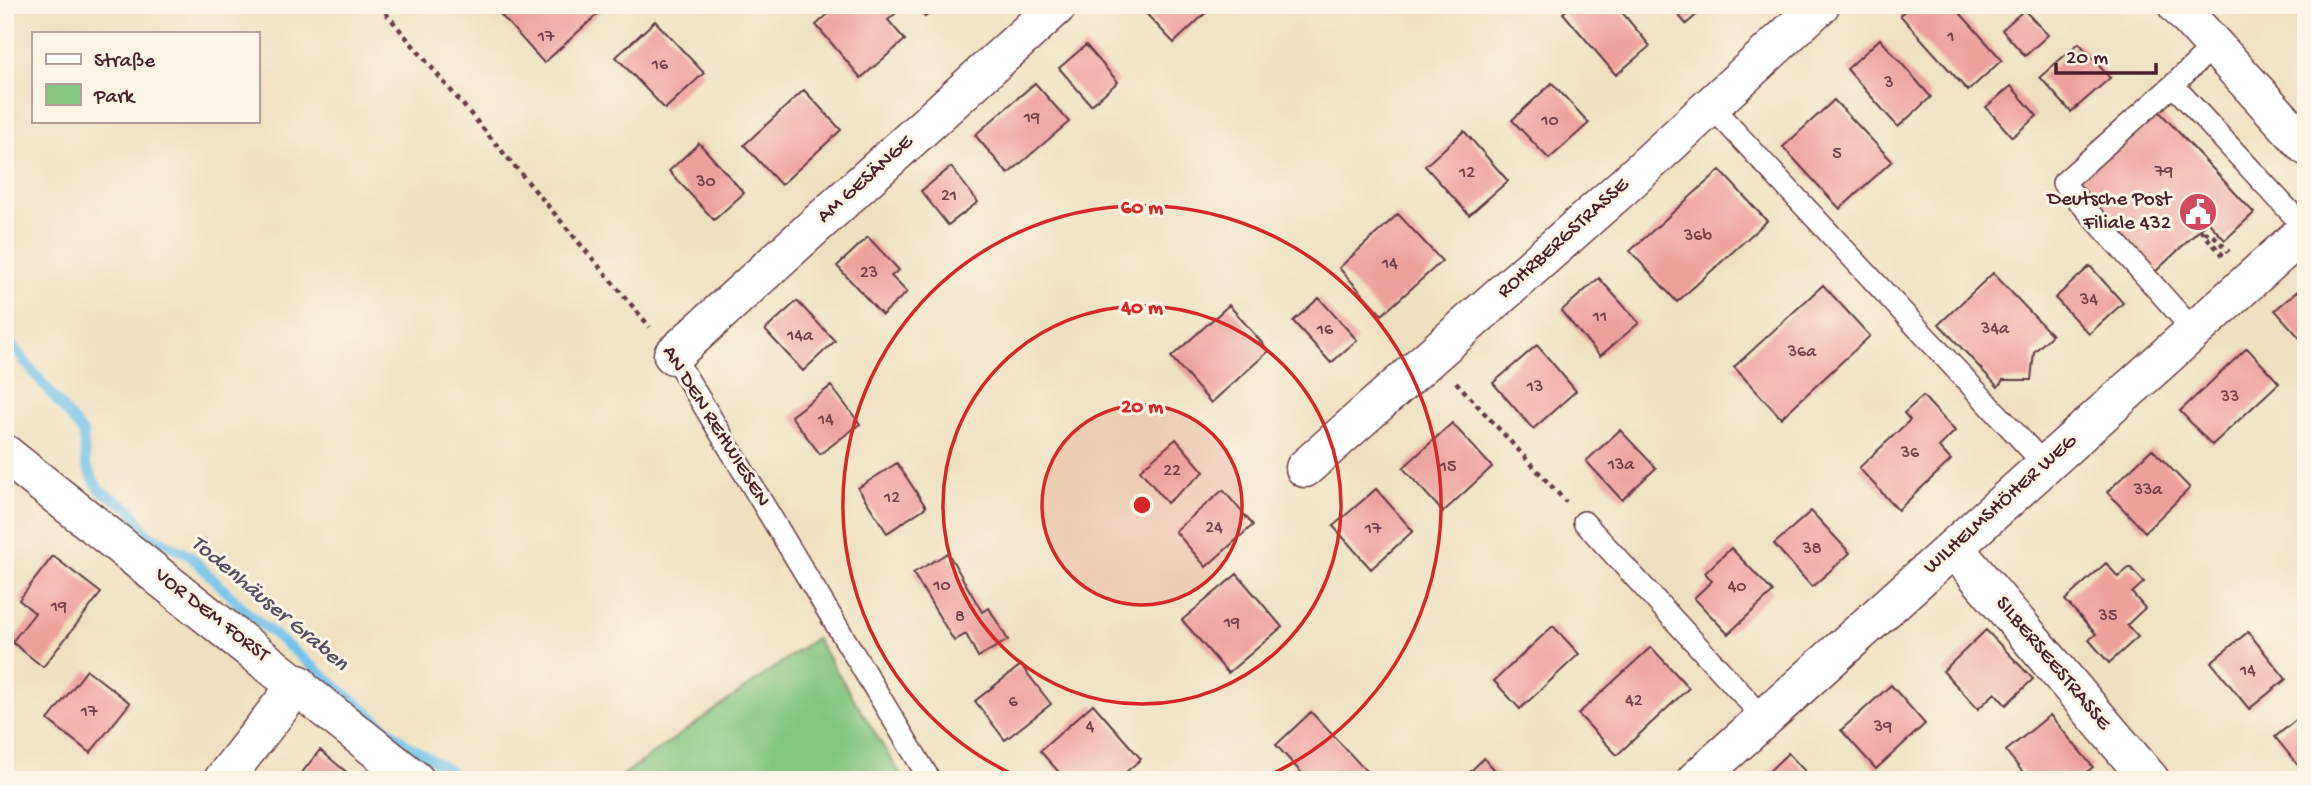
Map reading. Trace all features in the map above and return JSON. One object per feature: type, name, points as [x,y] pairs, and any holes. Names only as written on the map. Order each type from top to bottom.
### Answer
[{"type":"street","name":"AM GESÄNGE","points":[[673,355],[1058,5]]},
{"type":"street","name":"ROHRBERGSTRASSE","points":[[1305,468],[1711,106],[1820,5]]},
{"type":"street","points":[[2177,5],[2306,146]]},
{"type":"street","name":"WILHELMSHÖHER WEG","points":[[1696,780],[2306,229]]},
{"type":"street","name":"VOR DEM FORST","points":[[5,454],[298,684],[415,780]]},
{"type":"street","name":"SILBERSEESTRASSE","points":[[1954,548],[2150,780]]},
{"type":"street","points":[[223,780],[298,684]]},
{"type":"lane","points":[[2194,331],[2063,183],[2214,46]]},
{"type":"lane","points":[[2173,85],[2306,229]]},
{"type":"lane","points":[[1711,106],[2045,465]]},
{"type":"lane","name":"AN DEN REHWIESEN","points":[[673,355],[930,780]]},
{"type":"lane","points":[[1584,522],[1764,718]]},
{"type":"path","name":"AN DEN REHWIESEN","points":[[379,5],[673,355]]},
{"type":"path","points":[[2213,262],[2222,254],[2200,230],[2214,236],[2230,254]]},
{"type":"path","points":[[1432,356],[1584,522]]},
{"type":"green space","points":[[816,638],[904,780],[616,780]]},
{"type":"building","points":[[492,5],[594,5],[600,12],[544,63]]},
{"type":"building","points":[[838,5],[905,5],[888,20],[905,40],[861,78],[816,25]]},
{"type":"building","points":[[914,5],[939,5],[925,17]]},
{"type":"building","points":[[1138,5],[1214,5],[1174,43]]},
{"type":"building","points":[[1572,5],[1616,5],[1650,46],[1616,75],[1563,13]]},
{"type":"building","points":[[1670,5],[1708,5],[1686,24]]},
{"type":"building","points":[[1911,5],[1953,5],[2002,60],[1968,91],[1900,15]]},
{"type":"building","points":[[2024,10],[2048,35],[2025,56],[2002,30]]},
{"type":"building","points":[[655,21],[704,73],[665,109],[616,57]]},
{"type":"building","points":[[1880,39],[1931,97],[1898,127],[1847,69]]},
{"type":"building","points":[[2079,43],[2110,78],[2071,112],[2040,77]]},
{"type":"building","points":[[1086,45],[1118,82],[1091,105],[1059,68]]},
{"type":"building","points":[[1035,83],[1069,122],[1008,174],[975,135]]},
{"type":"building","points":[[1552,83],[1589,123],[1549,159],[1512,120]]},
{"type":"building","points":[[2011,86],[2037,116],[2012,137],[1986,107]]},
{"type":"building","points":[[804,90],[841,130],[781,185],[744,145]]},
{"type":"building","points":[[1834,100],[1892,161],[1840,209],[1783,147]]},
{"type":"building","points":[[2156,108],[2254,213],[2225,240],[2208,222],[2155,272],[2074,184]]},
{"type":"building","points":[[1464,131],[1508,181],[1469,215],[1425,166]]},
{"type":"building","points":[[699,143],[744,193],[714,220],[669,171]]},
{"type":"building","points":[[951,167],[978,202],[948,225],[921,191]]},
{"type":"building","points":[[1720,170],[1767,221],[1677,302],[1630,251]]},
{"type":"building","points":[[1398,214],[1442,261],[1382,315],[1339,268]]},
{"type":"building","points":[[868,237],[899,270],[891,276],[907,292],[882,315],[837,266]]},
{"type":"building","points":[[2090,266],[2123,303],[2089,334],[2055,298]]},
{"type":"building","points":[[1993,273],[2052,335],[2034,352],[2031,380],[2003,380],[1998,387],[1939,324]]},
{"type":"building","points":[[1599,278],[1639,323],[1600,356],[1561,311]]},
{"type":"building","points":[[2306,284],[2306,345],[2275,310]]},
{"type":"building","points":[[1823,285],[1870,336],[1781,418],[1734,367]]},
{"type":"building","points":[[1319,298],[1357,340],[1331,363],[1293,321]]},
{"type":"building","points":[[797,301],[835,341],[803,371],[765,330]]},
{"type":"building","points":[[1229,305],[1269,351],[1211,403],[1171,357]]},
{"type":"building","points":[[1537,345],[1576,391],[1533,429],[1493,383]]},
{"type":"building","points":[[2247,348],[2279,383],[2212,445],[2180,411]]},
{"type":"building","points":[[831,386],[860,424],[820,454],[791,416]]},
{"type":"building","points":[[1923,396],[1955,431],[1939,447],[1951,460],[1898,510],[1859,468],[1910,420],[1904,413]]},
{"type":"building","points":[[1452,423],[1492,467],[1443,512],[1403,468]]},
{"type":"building","points":[[1620,430],[1656,468],[1622,500],[1586,461]]},
{"type":"building","points":[[1176,439],[1204,472],[1167,503],[1140,470]]},
{"type":"building","points":[[2152,449],[2190,488],[2145,532],[2107,492]]},
{"type":"building","points":[[897,463],[926,507],[887,533],[858,488]]},
{"type":"building","points":[[1376,489],[1413,531],[1371,569],[1333,526]]},
{"type":"building","points":[[1223,490],[1253,525],[1206,567],[1175,531]]},
{"type":"building","points":[[1811,511],[1850,553],[1812,587],[1774,544]]},
{"type":"building","points":[[1731,548],[1773,592],[1728,634],[1694,598],[1712,581],[1705,573]]},
{"type":"building","points":[[948,553],[982,612],[989,608],[1008,640],[978,657],[966,634],[954,641],[913,573]]},
{"type":"building","points":[[53,556],[101,593],[43,667],[12,642],[35,613],[19,600]]},
{"type":"building","points":[[2106,563],[2118,577],[2130,567],[2144,582],[2132,593],[2145,608],[2127,625],[2138,637],[2109,663],[2089,640],[2096,634],[2065,600]]},
{"type":"building","points":[[1237,574],[1282,627],[1228,673],[1182,620]]},
{"type":"building","points":[[1553,626],[1579,654],[1520,709],[1494,681]]},
{"type":"building","points":[[1986,630],[2033,679],[2006,705],[1995,693],[1978,709],[1943,671]]},
{"type":"building","points":[[2248,632],[2286,679],[2249,709],[2211,662]]},
{"type":"building","points":[[1651,647],[1689,688],[1617,755],[1578,714]]},
{"type":"building","points":[[1021,665],[1051,704],[1005,740],[975,701]]},
{"type":"building","points":[[87,670],[130,703],[90,753],[48,720]]},
{"type":"building","points":[[1891,685],[1925,724],[1876,769],[1841,730]]},
{"type":"building","points":[[1093,704],[1141,759],[1117,780],[1066,780],[1040,751]]},
{"type":"building","points":[[1311,712],[1370,775],[1365,780],[1308,780],[1276,745]]},
{"type":"building","points":[[2306,712],[2306,775],[2275,737]]},
{"type":"building","points":[[2050,715],[2093,767],[2077,780],[2029,780],[2006,751]]},
{"type":"building","points":[[320,750],[356,780],[296,780]]},
{"type":"building","points":[[1788,753],[1813,780],[1760,780]]},
{"type":"building","points":[[1484,758],[1504,780],[1462,780]]},
{"type":"waterway","name":"Todenhäuser Graben","points":[[5,337],[83,433],[86,465],[99,490],[130,508],[147,534],[190,556],[247,612],[406,744],[465,780]]},
{"type":"place","name":"Deutsche Post Filiale 432","points":[[2198,212]]}]
